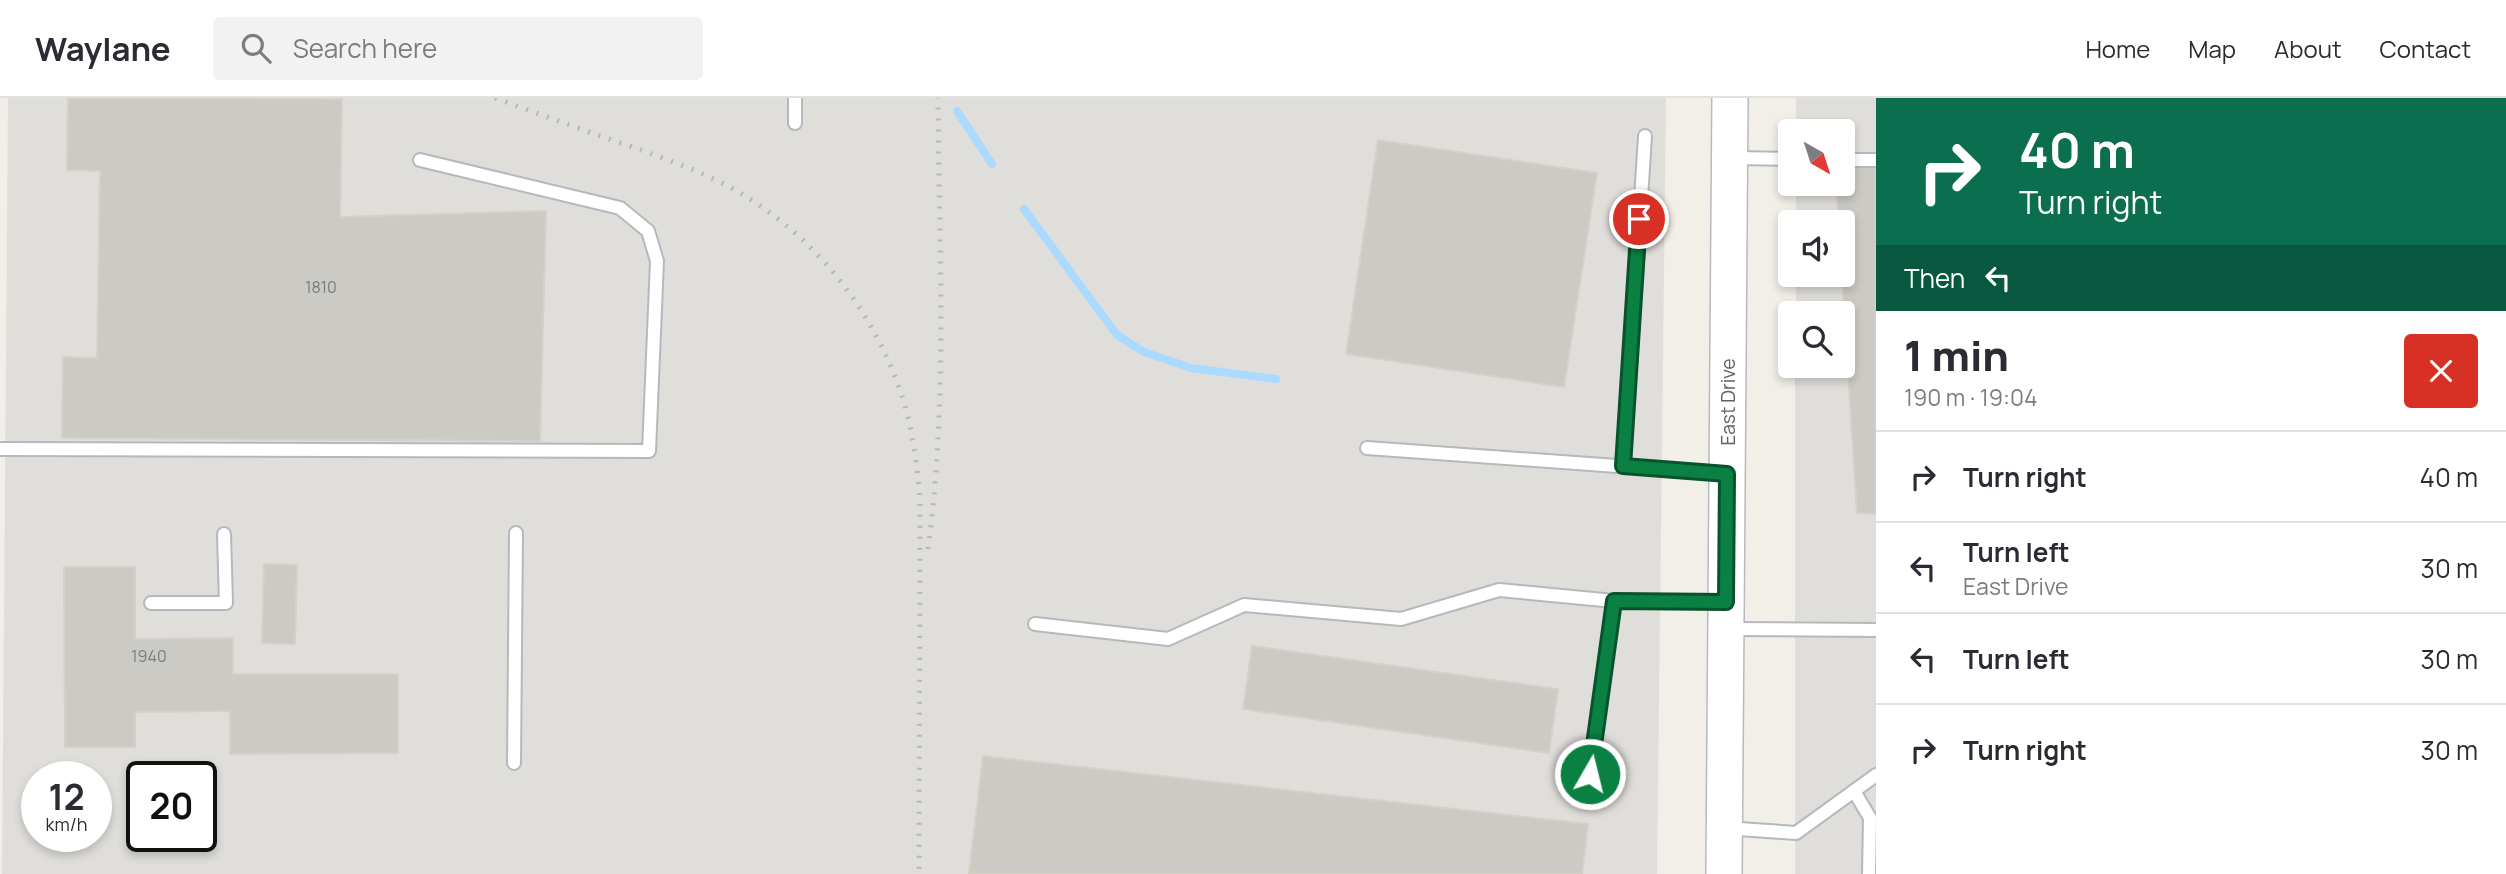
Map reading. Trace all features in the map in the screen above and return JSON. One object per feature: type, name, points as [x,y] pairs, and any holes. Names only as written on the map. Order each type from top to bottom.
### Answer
[{"type":"street","name":"East Drive","points":[[1724,874],[1730,98]]},
{"type":"lane","points":[[795,98],[795,123]]},
{"type":"lane","points":[[1623,466],[1645,136]]},
{"type":"lane","points":[[1730,158],[1778,159]]},
{"type":"lane","points":[[0,449],[649,451],[657,261],[648,231],[620,208],[420,160]]},
{"type":"lane","points":[[1855,160],[1876,160]]},
{"type":"lane","points":[[1367,448],[1727,474]]},
{"type":"lane","points":[[514,763],[516,533]]},
{"type":"lane","points":[[151,603],[226,603],[224,534]]},
{"type":"lane","points":[[1035,624],[1168,639],[1244,605],[1401,618],[1499,590],[1876,630]]},
{"type":"lane","points":[[1590,774],[1614,601]]},
{"type":"lane","points":[[1725,828],[1796,833],[1876,775]]},
{"type":"lane","points":[[1854,791],[1870,818],[1869,873]]},
{"type":"shaded area","points":[[8,98],[1666,98],[1657,874],[2,874]]},
{"type":"shaded area","points":[[1796,98],[1876,98],[1876,874],[1795,874],[1795,378],[1855,378],[1855,301],[1796,301],[1796,287],[1855,287],[1855,210],[1796,210],[1796,196],[1855,196],[1855,119],[1796,119]]},
{"type":"building","points":[[68,98],[342,99],[340,217],[546,211],[540,441],[62,438],[63,357],[97,358],[100,171],[67,170]]},
{"type":"building","points":[[1378,140],[1597,173],[1564,387],[1346,354]]},
{"type":"building","points":[[1855,167],[1876,167],[1876,514],[1857,513],[1848,378],[1855,378],[1855,301],[1844,301],[1843,287],[1855,287],[1855,210],[1838,210],[1837,196],[1855,196]]},
{"type":"building","points":[[264,564],[297,565],[295,644],[262,643]]},
{"type":"building","points":[[64,567],[135,567],[135,639],[233,638],[233,674],[398,674],[398,753],[230,754],[230,711],[135,712],[135,747],[65,747]]},
{"type":"building","points":[[1252,646],[1558,689],[1549,753],[1243,709]]},
{"type":"building","points":[[983,756],[1588,824],[1582,874],[969,874]]},
{"type":"waterway","points":[[957,111],[992,164]]},
{"type":"waterway","points":[[1024,209],[1117,335],[1144,352],[1191,368],[1276,379]]},
{"type":"railway","points":[[495,98],[676,163],[742,194],[798,236],[823,261],[846,288],[882,347],[907,413],[920,497],[919,874]]},
{"type":"railway","points":[[928,549],[940,380],[938,98]]},
{"type":"route","points":[[1590,774],[1614,601],[1726,602],[1727,474],[1623,466],[1639,219]]}]
